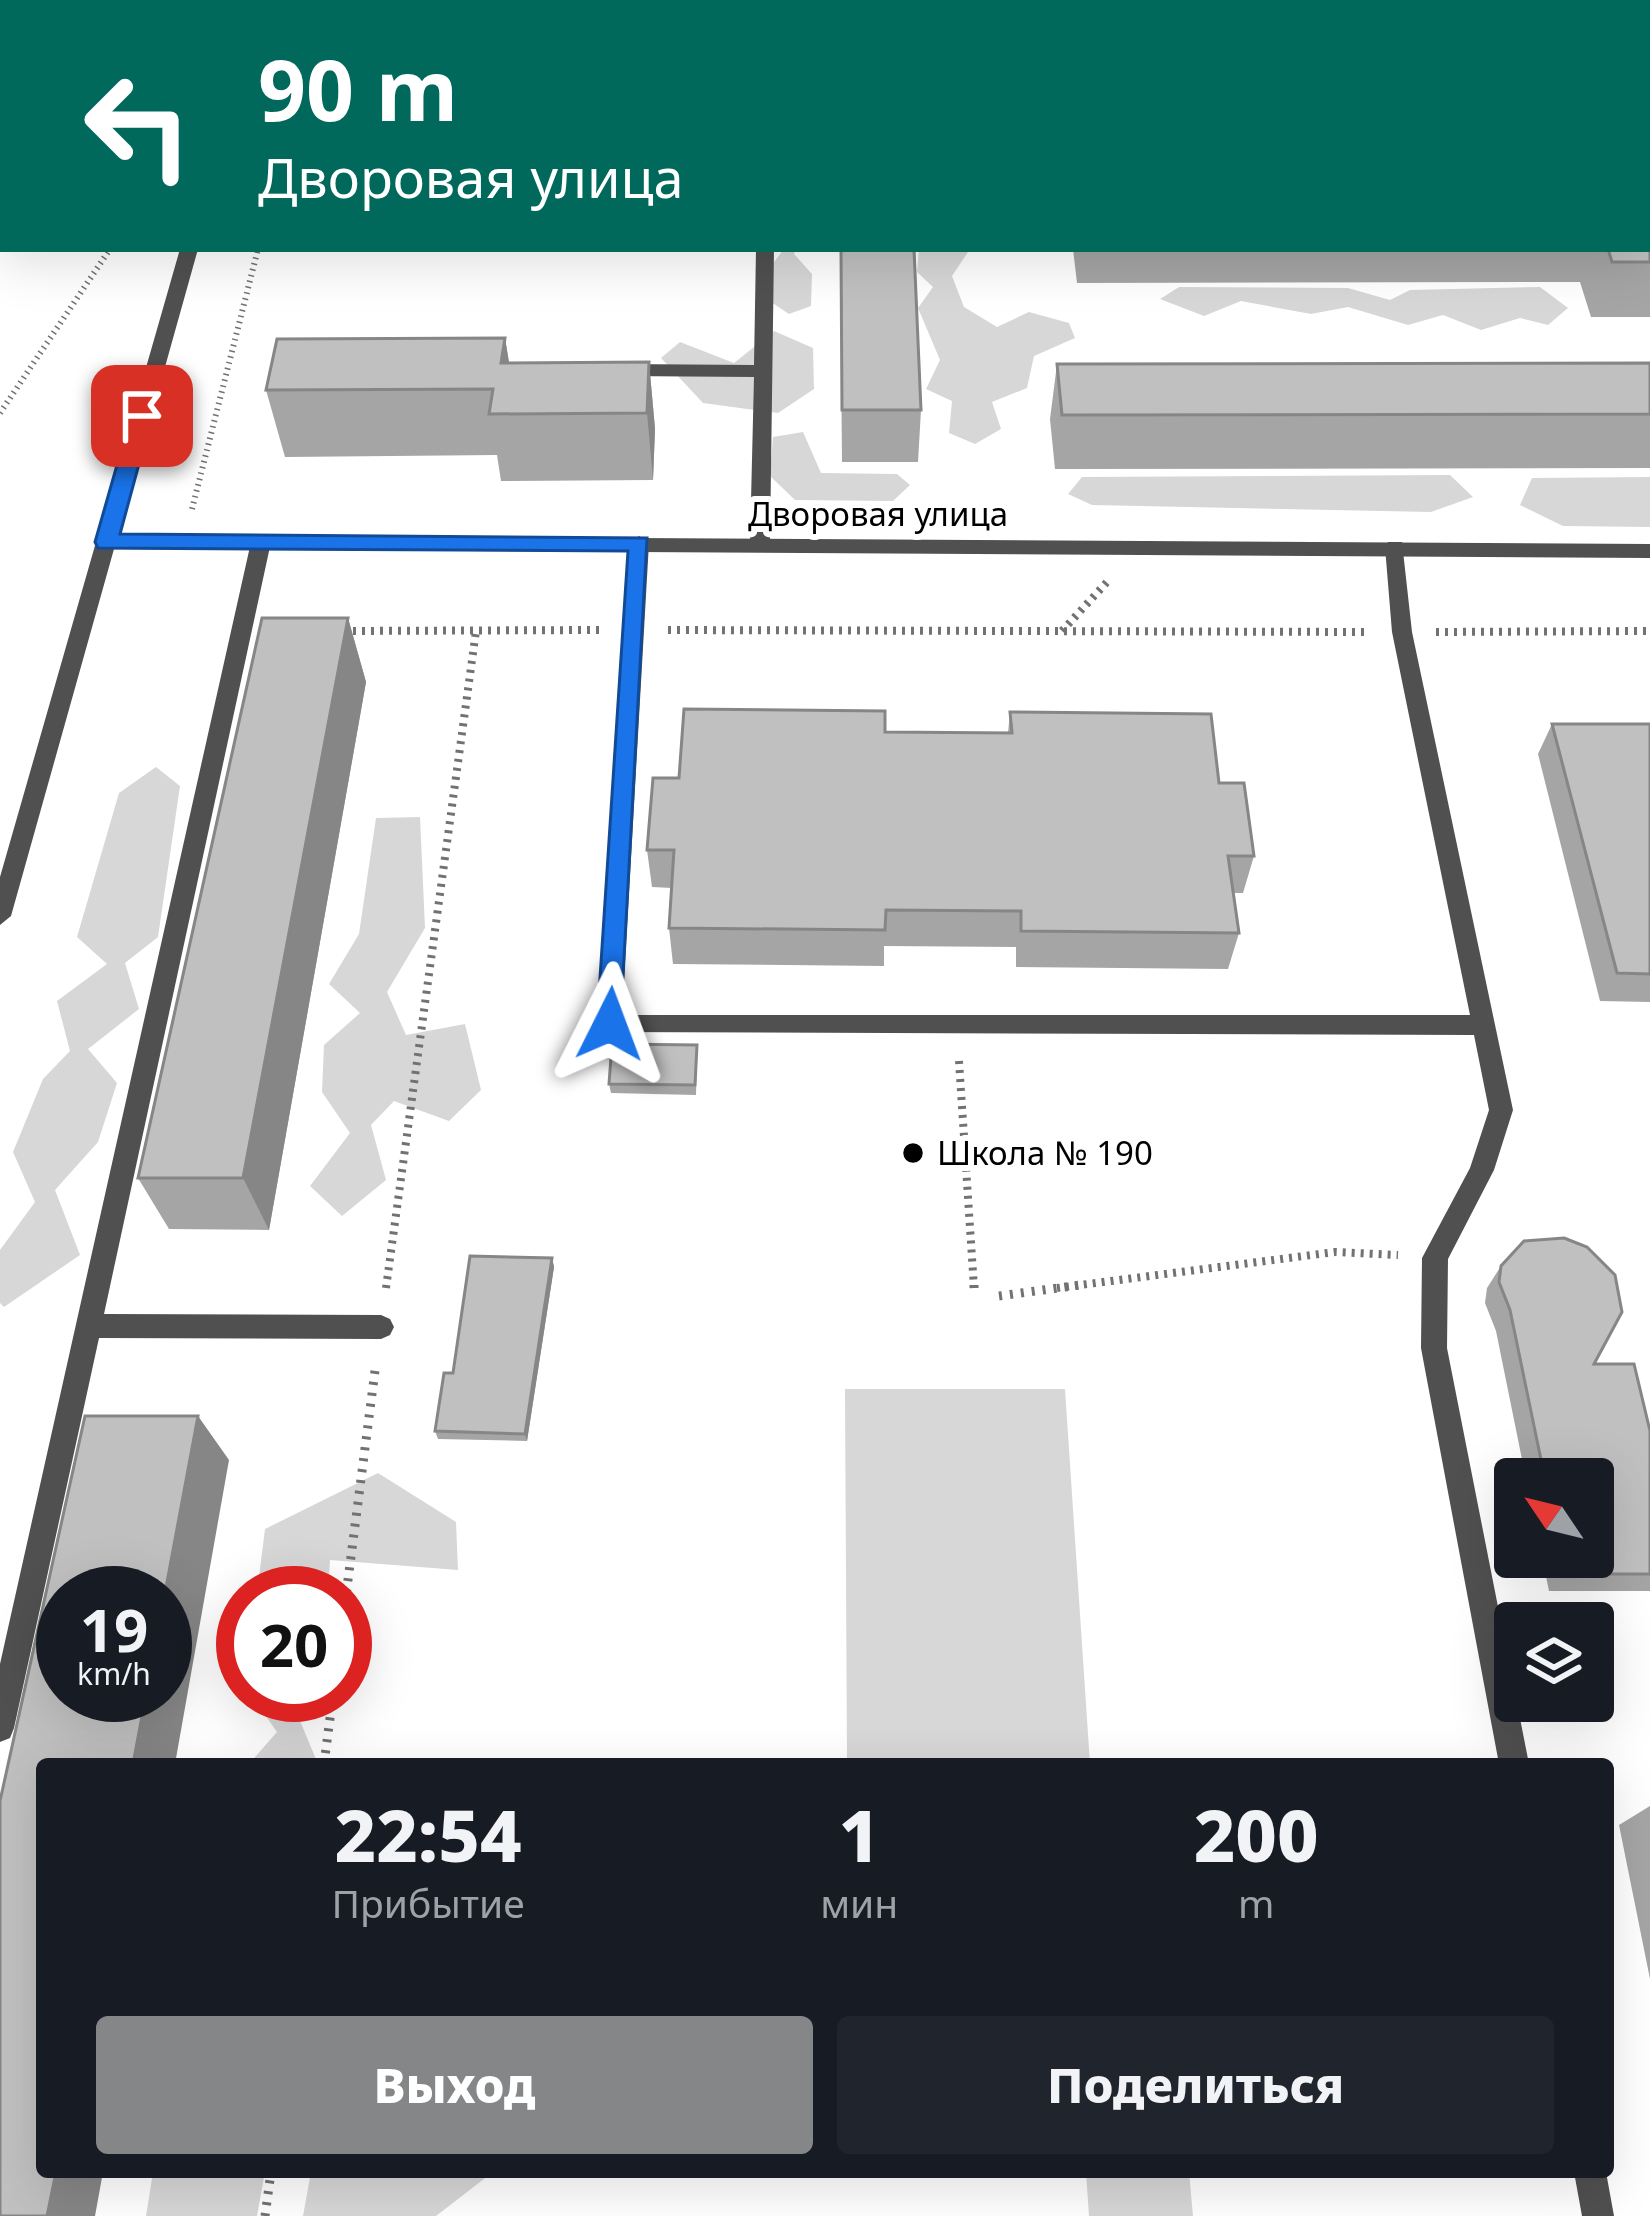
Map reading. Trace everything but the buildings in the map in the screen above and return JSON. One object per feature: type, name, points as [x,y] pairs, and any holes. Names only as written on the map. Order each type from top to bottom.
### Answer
[{"type":"street","points":[[0,916],[188,252]]},
{"type":"street","points":[[760,543],[765,252]]},
{"type":"street","points":[[598,370],[763,371]]},
{"type":"street","name":"Дворовая улица","points":[[106,542],[1650,551]]},
{"type":"street","points":[[0,1728],[261,542]]},
{"type":"street","points":[[639,543],[610,1024],[1483,1025]]},
{"type":"street","points":[[1395,547],[1402,632],[1501,1110],[1482,1170],[1435,1258],[1435,1348],[1513,1758]]},
{"type":"street","points":[[88,1325],[381,1327]]},
{"type":"street","points":[[1591,2178],[1598,2216]]},
{"type":"path","points":[[0,413],[108,252]]},
{"type":"path","points":[[184,542],[257,252]]},
{"type":"path","points":[[1062,631],[1141,545]]},
{"type":"path","points":[[350,1566],[476,631]]},
{"type":"path","points":[[335,632],[1650,631]]},
{"type":"path","points":[[956,1023],[974,1293]]},
{"type":"path","points":[[999,1296],[1335,1252],[1435,1258]]},
{"type":"path","points":[[325,1758],[329,1722]]},
{"type":"path","points":[[266,2216],[270,2178]]},
{"type":"shaded area","points":[[782,252],[795,252],[812,274],[811,306],[789,314],[768,300],[771,266]]},
{"type":"shaded area","points":[[919,252],[968,252],[952,276],[964,307],[997,327],[1029,312],[1069,323],[1075,338],[1034,356],[1027,388],[992,402],[1001,429],[975,444],[949,433],[952,401],[926,389],[940,360],[918,308],[933,287],[917,272]]},
{"type":"shaded area","points":[[1179,287],[1348,288],[1390,300],[1410,290],[1540,287],[1568,308],[1548,325],[1520,318],[1481,330],[1443,315],[1408,325],[1348,307],[1311,314],[1241,301],[1204,316],[1160,299]]},
{"type":"shaded area","points":[[774,331],[813,348],[814,389],[778,413],[703,403],[661,358],[680,342],[734,363]]},
{"type":"shaded area","points":[[803,432],[821,473],[897,474],[910,485],[893,501],[795,500],[770,476],[773,437]]},
{"type":"shaded area","points":[[1450,475],[1473,497],[1431,512],[1092,505],[1068,494],[1082,477]]},
{"type":"shaded area","points":[[1650,477],[1650,527],[1563,526],[1520,505],[1532,478]]},
{"type":"shaded area","points":[[156,767],[180,786],[158,937],[125,963],[139,1009],[88,1049],[117,1083],[98,1142],[55,1190],[80,1255],[4,1307],[0,1303],[0,1250],[35,1202],[13,1152],[43,1079],[70,1051],[57,1001],[107,964],[77,937],[119,793]]},
{"type":"shaded area","points":[[420,817],[425,928],[387,992],[406,1035],[465,1024],[481,1090],[449,1121],[394,1101],[371,1125],[386,1180],[342,1216],[310,1186],[350,1133],[322,1092],[324,1045],[360,1013],[329,984],[359,934],[376,818]]},
{"type":"shaded area","points":[[845,1389],[1065,1389],[1090,1758],[847,1758]]},
{"type":"shaded area","points":[[378,1473],[456,1522],[458,1570],[330,1560],[330,1566],[260,1566],[265,1529]]},
{"type":"shaded area","points":[[270,1722],[300,1722],[315,1758],[254,1758],[277,1732]]},
{"type":"shaded area","points":[[152,2178],[264,2178],[257,2216],[146,2216]]},
{"type":"shaded area","points":[[310,2178],[485,2178],[436,2216],[303,2216]]},
{"type":"shaded area","points":[[1086,2178],[1190,2178],[1193,2216],[1089,2216]]},
{"type":"place","name":"Школа № 190","points":[[913,1153]]},
{"type":"route","points":[[142,416],[106,542],[639,543],[610,1024]]}]
